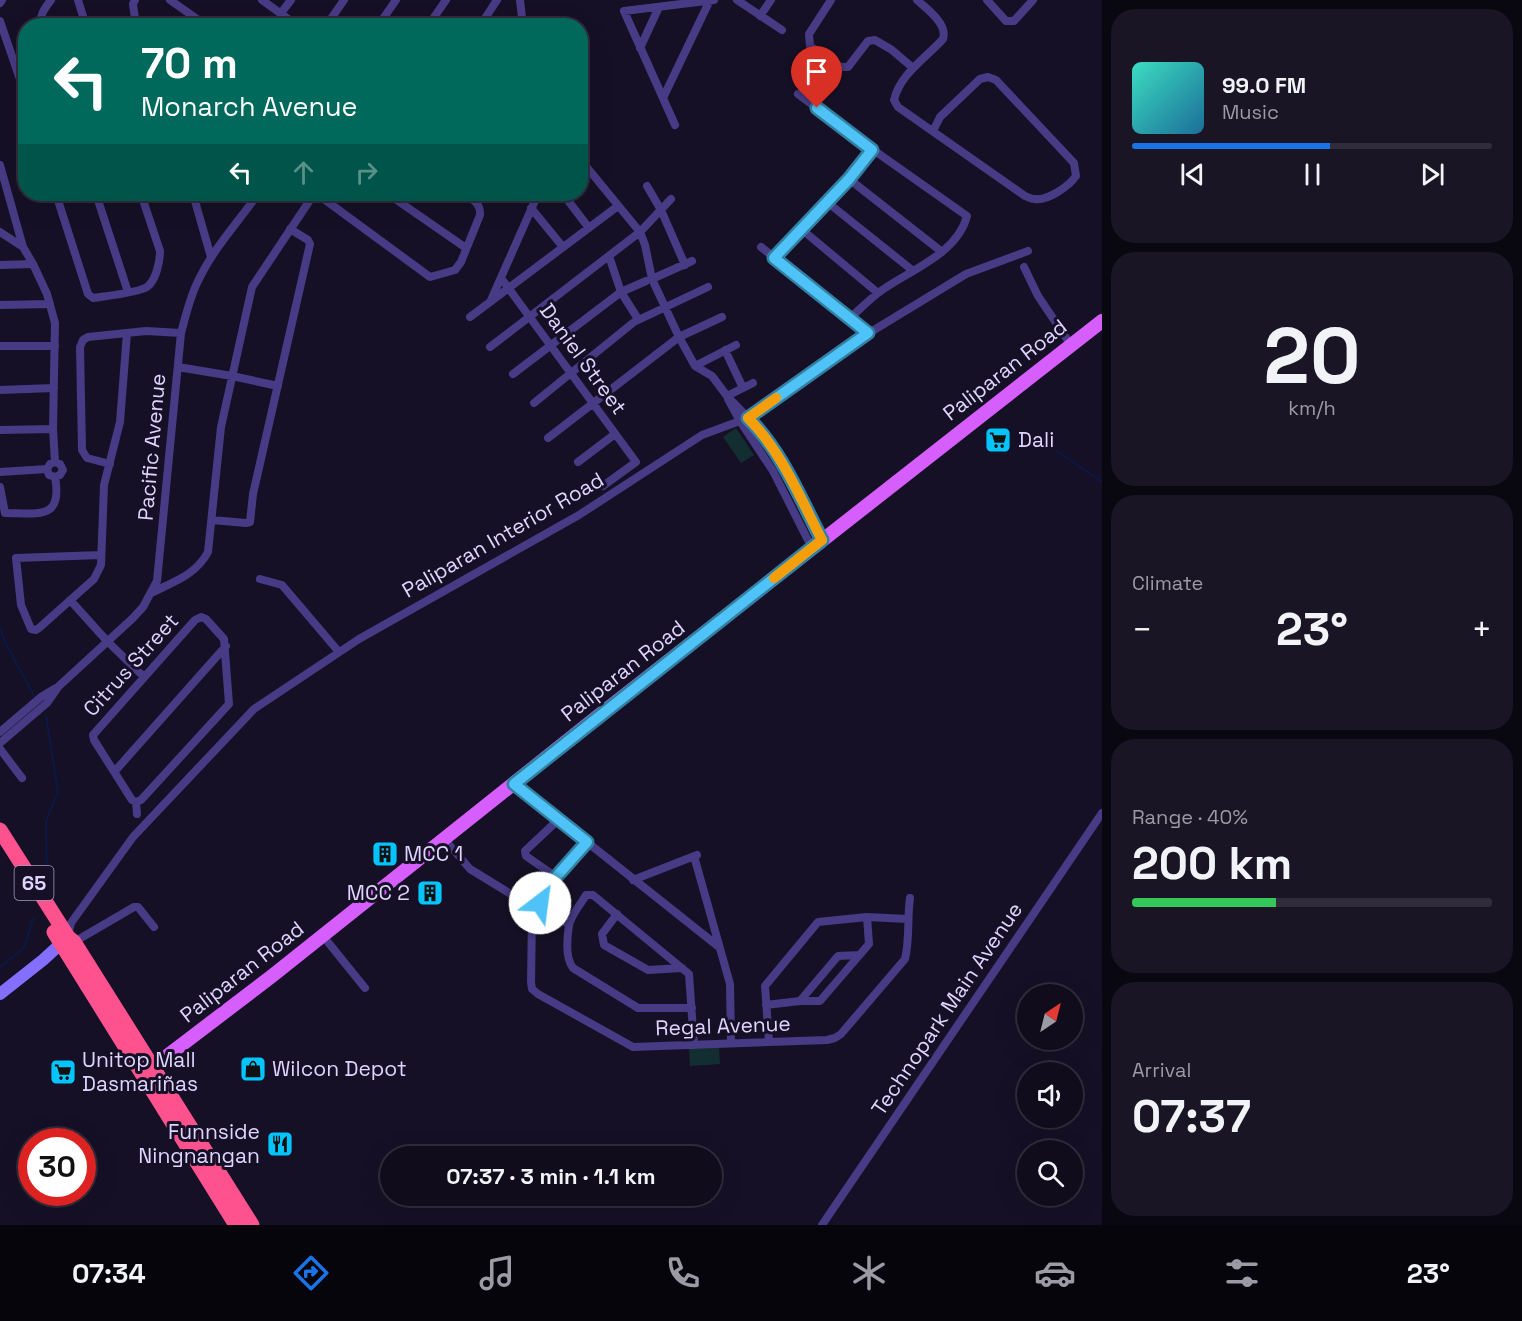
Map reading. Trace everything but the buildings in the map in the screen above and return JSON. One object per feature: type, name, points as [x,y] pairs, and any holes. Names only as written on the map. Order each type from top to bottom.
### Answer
[{"type":"highway","name":"65","points":[[0,830],[147,1071],[236,1225]]},
{"type":"highway","name":"65","points":[[0,847],[67,941]]},
{"type":"highway","name":"65","points":[[147,1071],[252,1225]]},
{"type":"main road","name":"Paliparan Road","points":[[147,1071],[323,936],[1102,321]]},
{"type":"main road","points":[[0,994],[67,941]]},
{"type":"street","points":[[41,18],[51,0]]},
{"type":"street","points":[[78,0],[84,18]]},
{"type":"street","points":[[135,0],[132,4],[135,18]]},
{"type":"street","points":[[170,0],[196,18]]},
{"type":"street","points":[[262,0],[288,18]]},
{"type":"street","points":[[281,13],[291,0]]},
{"type":"street","points":[[332,18],[344,0]]},
{"type":"street","points":[[384,18],[396,0]]},
{"type":"street","points":[[434,18],[446,0]]},
{"type":"street","points":[[485,18],[497,0]]},
{"type":"street","points":[[520,0],[522,18]]},
{"type":"street","points":[[675,125],[624,11],[712,0]]},
{"type":"street","points":[[663,98],[712,0]]},
{"type":"street","points":[[738,0],[782,30]]},
{"type":"street","points":[[760,16],[771,0]]},
{"type":"street","points":[[831,0],[809,34],[810,46],[841,67],[848,67],[868,41],[875,40],[914,68]]},
{"type":"street","points":[[917,0],[943,27],[945,34],[944,39],[914,68],[896,92],[894,100],[898,106],[933,131],[1025,196],[1034,199],[1043,198],[1057,191],[1076,176],[1074,163],[996,80],[988,77],[980,80],[940,117],[933,131]]},
{"type":"street","points":[[987,0],[1006,21],[1014,21],[1033,0]]},
{"type":"street","points":[[640,48],[659,7]]},
{"type":"street","points":[[0,21],[18,74]]},
{"type":"street","points":[[798,94],[872,150],[967,216],[957,234],[942,252],[878,293],[850,318]]},
{"type":"street","points":[[774,258],[849,179],[872,150]]},
{"type":"street","points":[[0,165],[23,247],[50,304],[55,324],[53,429],[55,462]]},
{"type":"street","points":[[588,169],[640,232],[649,280],[665,306],[695,366],[712,376],[744,420],[788,500],[817,544]]},
{"type":"street","points":[[849,179],[942,252]]},
{"type":"street","points":[[513,374],[621,292],[688,263],[647,186]]},
{"type":"street","points":[[490,347],[640,232],[671,200]]},
{"type":"street","points":[[58,201],[88,294],[93,298],[128,292],[149,285],[160,259],[160,251],[143,201]]},
{"type":"street","points":[[98,201],[128,292]]},
{"type":"street","points":[[195,201],[211,257]]},
{"type":"street","name":"Pacific Avenue","points":[[0,742],[4,732],[35,708],[47,703],[59,686],[133,618],[143,607],[157,581],[181,333],[198,280],[211,257],[253,201]]},
{"type":"street","points":[[150,593],[185,577],[203,562],[208,552],[221,427],[252,287],[310,201]]},
{"type":"street","points":[[325,201],[430,277],[454,270],[461,262],[480,214],[481,209],[474,201]]},
{"type":"street","points":[[398,201],[466,248]]},
{"type":"street","points":[[490,301],[534,201]]},
{"type":"street","points":[[568,201],[589,228]]},
{"type":"street","points":[[827,202],[912,270]]},
{"type":"street","points":[[470,317],[618,206]]},
{"type":"street","points":[[531,208],[563,248]]},
{"type":"street","points":[[800,228],[878,293]]},
{"type":"street","points":[[212,520],[246,524],[249,522],[253,494],[310,244],[308,240],[290,229]]},
{"type":"street","points":[[0,232],[23,247]]},
{"type":"street","points":[[761,247],[868,333]]},
{"type":"street","name":"Paliparan Interior Road","points":[[67,941],[71,922],[133,837],[254,709],[339,652],[579,514],[702,435],[744,420],[868,333],[966,274],[1028,251]]},
{"type":"street","points":[[609,256],[621,292],[638,319]]},
{"type":"street","points":[[0,265],[33,264]]},
{"type":"street","points":[[1024,267],[1038,296],[1071,345]]},
{"type":"street","name":"Daniel Street","points":[[501,278],[636,462],[603,486]]},
{"type":"street","points":[[534,403],[638,319],[708,287]]},
{"type":"street","points":[[0,305],[50,304]]},
{"type":"street","points":[[548,438],[679,337],[722,317]]},
{"type":"street","points":[[110,464],[87,458],[82,450],[80,347],[83,340],[88,337],[146,331],[181,333]]},
{"type":"street","points":[[101,555],[16,558],[21,605],[31,628],[36,630],[39,628],[99,572],[101,555],[104,485],[120,422],[127,333]]},
{"type":"street","points":[[695,366],[736,345]]},
{"type":"street","points":[[0,346],[55,346]]},
{"type":"street","points":[[726,350],[744,388]]},
{"type":"street","points":[[178,367],[278,386]]},
{"type":"street","points":[[727,396],[753,383]]},
{"type":"street","points":[[0,390],[54,388]]},
{"type":"street","points":[[744,420],[757,427],[782,462],[799,495],[817,544]]},
{"type":"street","points":[[0,430],[53,429]]},
{"type":"street","points":[[578,462],[615,434]]},
{"type":"street","points":[[47,469],[55,462]]},
{"type":"street","points":[[55,462],[60,464],[63,470],[55,477]]},
{"type":"street","points":[[0,472],[47,469]]},
{"type":"street","points":[[47,469],[50,475],[55,477]]},
{"type":"street","points":[[0,487],[5,513],[44,513],[56,502],[58,494],[55,477]]},
{"type":"street","points":[[788,500],[799,495]]},
{"type":"street","points":[[260,579],[282,585],[339,652]]},
{"type":"street","points":[[70,600],[144,677]]},
{"type":"street","name":"Citrus Street","points":[[115,771],[94,740],[95,730],[195,620],[201,617],[206,619],[224,639],[226,646]]},
{"type":"street","points":[[137,814],[134,801],[115,771],[226,646]]},
{"type":"street","points":[[134,801],[141,800],[229,705],[226,646]]},
{"type":"street","points":[[0,749],[22,778]]},
{"type":"street","points":[[514,784],[720,947]]},
{"type":"street","name":"Technopark Main Avenue","points":[[822,1225],[1102,813]]},
{"type":"street","points":[[556,877],[526,856],[525,851],[558,820]]},
{"type":"street","points":[[447,838],[470,869],[527,904]]},
{"type":"street","points":[[538,901],[587,842]]},
{"type":"street","points":[[633,880],[695,856],[730,984],[731,1042]]},
{"type":"street","points":[[692,1008],[638,1008],[573,968],[567,955],[569,924],[586,895],[590,894],[617,914],[688,974],[692,1008],[694,1045]]},
{"type":"street","name":"Regal Avenue","points":[[532,917],[532,989],[633,1047],[827,1040],[842,1034],[905,959],[908,945],[907,918],[910,898]]},
{"type":"street","points":[[534,900],[538,901],[542,905],[542,912],[532,917],[527,913],[527,904],[534,900]]},
{"type":"street","points":[[67,941],[134,907],[138,907],[154,927]]},
{"type":"street","points":[[542,912],[569,924]]},
{"type":"street","points":[[617,914],[602,934],[604,945],[648,970],[682,968]]},
{"type":"street","points":[[766,1005],[820,1001],[869,945],[867,917]]},
{"type":"street","points":[[769,1041],[765,986],[818,922],[867,917],[907,918]]},
{"type":"street","points":[[323,936],[365,988]]},
{"type":"street","points":[[800,1001],[838,956],[859,955]]},
{"type":"green space","points":[[736,428],[754,455],[741,463],[723,437]]},
{"type":"green space","points":[[719,1047],[720,1064],[690,1066],[689,1048]]},
{"type":"waterway","points":[[1051,447],[1102,482]]},
{"type":"waterway","points":[[0,627],[4,640],[35,698]]},
{"type":"waterway","points":[[46,716],[58,791],[46,822],[47,884]]},
{"type":"waterway","points":[[0,967],[24,948],[33,919]]},
{"type":"slow traffic","points":[[774,578],[822,540],[782,462],[748,418],[776,398]]},
{"type":"place","name":"Dali","points":[[998,440]]},
{"type":"place","name":"MCC 1","points":[[385,854]]},
{"type":"place","name":"MCC 2","points":[[430,893]]},
{"type":"place","name":"Wilcon Depot","points":[[253,1069]]},
{"type":"place","name":"Unitop Mall Dasmariñas","points":[[63,1072]]},
{"type":"place","name":"Funnside Ningnangan","points":[[280,1144]]},
{"type":"route","points":[[540,903],[538,901],[556,877],[587,842],[514,784],[822,540],[782,462],[748,418],[868,333],[774,258],[849,179],[872,150],[817,108]]}]
